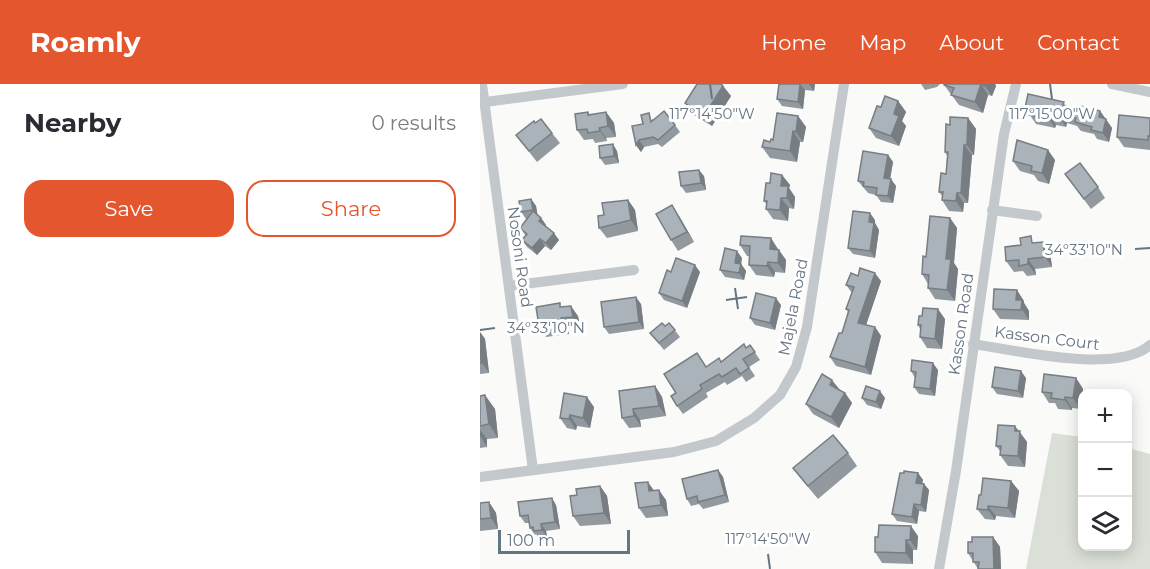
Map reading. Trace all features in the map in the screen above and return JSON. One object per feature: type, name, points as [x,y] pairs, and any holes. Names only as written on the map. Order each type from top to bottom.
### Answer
[{"type":"street","name":"Nosoni Road","points":[[482,84],[533,470]]},
{"type":"street","points":[[485,102],[623,84]]},
{"type":"street","name":"Majela Road","points":[[480,477],[674,452],[716,441],[754,418],[780,395],[796,367],[807,327],[844,84]]},
{"type":"street","name":"Kasson Road","points":[[939,569],[956,471],[1004,134],[1016,84]]},
{"type":"street","points":[[1112,84],[1150,92]]},
{"type":"street","points":[[992,210],[1037,216]]},
{"type":"street","points":[[509,286],[634,270]]},
{"type":"street","name":"Kasson Court","points":[[973,344],[1086,361],[1119,360],[1150,345]]},
{"type":"shaded area","points":[[1052,433],[1078,436],[1078,551],[1132,551],[1132,449],[1150,454],[1150,569],[1026,569]]},
{"type":"building","points":[[697,84],[721,84],[723,86],[704,116],[685,103]]},
{"type":"building","points":[[779,84],[800,84],[798,102],[777,99]]},
{"type":"building","points":[[944,84],[981,84],[975,102],[951,95],[954,88]]},
{"type":"building","points":[[1028,94],[1064,102],[1063,105],[1079,109],[1080,106],[1100,111],[1099,117],[1106,119],[1103,133],[1075,122],[1076,118],[1061,114],[1060,118],[1050,116],[1049,119],[1029,115],[1031,110],[1025,108]]},
{"type":"building","points":[[885,96],[898,101],[894,114],[899,116],[891,136],[869,128],[877,106],[881,107]]},
{"type":"building","points":[[664,111],[675,125],[658,140],[653,137],[639,140],[636,145],[632,126],[643,124],[641,115],[649,113],[651,122]]},
{"type":"building","points":[[588,112],[588,115],[606,112],[608,126],[599,128],[600,131],[588,133],[587,129],[577,130],[575,114]]},
{"type":"building","points":[[777,113],[798,116],[790,151],[762,147],[764,140],[770,142],[771,139],[773,140]]},
{"type":"building","points":[[1119,115],[1150,118],[1148,140],[1117,137]]},
{"type":"building","points":[[950,117],[968,118],[961,193],[957,193],[956,201],[942,200],[943,192],[939,192],[941,173],[946,174],[948,152],[945,152],[946,124],[950,125]]},
{"type":"building","points":[[541,119],[552,133],[529,151],[516,135],[534,121],[535,123]]},
{"type":"building","points":[[1017,140],[1048,150],[1042,173],[1031,171],[1032,166],[1013,161]]},
{"type":"building","points":[[613,144],[614,156],[600,158],[599,146]]},
{"type":"building","points":[[863,151],[888,155],[884,178],[891,179],[888,196],[876,195],[877,188],[863,186],[864,182],[858,181]]},
{"type":"building","points":[[1080,163],[1098,187],[1084,199],[1065,174]]},
{"type":"building","points":[[699,170],[701,183],[681,186],[679,172]]},
{"type":"building","points":[[771,173],[782,175],[781,186],[788,186],[787,198],[781,198],[780,210],[766,209],[767,201],[764,201],[766,183],[770,183]]},
{"type":"building","points":[[531,199],[533,210],[521,212],[519,201]]},
{"type":"building","points":[[628,200],[631,220],[599,228],[598,216],[604,215],[602,203]]},
{"type":"building","points":[[672,205],[687,232],[671,240],[656,214]]},
{"type":"building","points":[[533,211],[541,218],[539,221],[554,233],[546,243],[540,239],[532,248],[522,240],[527,234],[520,228]]},
{"type":"building","points":[[853,211],[870,213],[869,222],[874,223],[870,251],[848,248]]},
{"type":"building","points":[[930,216],[950,218],[946,259],[951,259],[947,290],[928,288],[929,275],[922,274]]},
{"type":"building","points":[[741,236],[771,238],[770,249],[779,250],[778,263],[768,262],[767,266],[749,265],[750,246],[740,245]]},
{"type":"building","points":[[1031,236],[1032,243],[1043,242],[1045,257],[1028,259],[1028,264],[1019,266],[1019,260],[1006,261],[1005,247],[1021,245],[1020,238]]},
{"type":"building","points":[[725,248],[737,251],[735,263],[741,264],[739,273],[720,270]]},
{"type":"building","points":[[676,258],[695,265],[682,301],[659,293],[667,270],[671,272]]},
{"type":"building","points":[[860,268],[875,273],[858,323],[875,327],[865,367],[830,357],[839,333],[842,333],[849,310],[846,309],[854,287],[846,285],[851,273],[858,276]]},
{"type":"building","points":[[994,289],[1017,290],[1016,300],[1022,300],[1021,310],[993,309]]},
{"type":"building","points":[[756,293],[776,298],[770,323],[750,318]]},
{"type":"building","points":[[636,297],[639,322],[604,327],[601,302]]},
{"type":"building","points":[[560,303],[560,307],[571,306],[573,317],[561,318],[562,323],[539,326],[536,307]]},
{"type":"building","points":[[923,308],[938,309],[935,339],[920,337],[921,325],[918,325]]},
{"type":"building","points":[[662,323],[665,326],[669,323],[675,330],[659,343],[650,333]]},
{"type":"building","points":[[744,344],[746,348],[750,345],[755,352],[743,359],[749,368],[740,374],[736,368],[722,377],[719,374],[700,385],[702,389],[677,406],[671,396],[676,393],[664,374],[697,353],[706,367],[719,358],[721,362]]},
{"type":"building","points":[[912,360],[933,363],[930,389],[914,387],[916,372],[911,371]]},
{"type":"building","points":[[995,367],[1021,371],[1018,391],[992,387]]},
{"type":"building","points":[[822,374],[832,380],[830,385],[845,393],[831,417],[806,404]]},
{"type":"building","points":[[1044,374],[1076,378],[1073,398],[1065,397],[1065,400],[1051,398],[1052,393],[1042,392]]},
{"type":"building","points":[[655,386],[659,406],[633,409],[634,416],[622,418],[619,391]]},
{"type":"building","points":[[866,386],[880,391],[876,402],[862,398]]},
{"type":"building","points":[[564,393],[587,397],[583,418],[570,415],[569,419],[560,418]]},
{"type":"building","points":[[485,395],[489,424],[480,426],[480,396]]},
{"type":"building","points":[[998,425],[1015,426],[1015,431],[1020,431],[1018,456],[1000,455],[1001,446],[996,446]]},
{"type":"building","points":[[833,435],[848,453],[808,486],[793,468]]},
{"type":"building","points":[[718,470],[725,495],[698,502],[697,496],[687,499],[682,479]]},
{"type":"building","points":[[904,471],[918,473],[916,483],[924,484],[921,505],[914,504],[912,517],[892,514],[900,473]]},
{"type":"building","points":[[983,478],[1011,481],[1008,508],[988,506],[988,510],[977,509]]},
{"type":"building","points":[[648,482],[649,491],[659,490],[661,505],[639,508],[635,483]]},
{"type":"building","points":[[600,486],[604,513],[573,516],[570,496],[577,495],[576,489]]},
{"type":"building","points":[[552,498],[555,522],[541,524],[542,530],[534,531],[533,527],[530,528],[528,515],[520,516],[518,502]]},
{"type":"building","points":[[489,502],[491,518],[480,519],[480,503]]},
{"type":"building","points":[[879,525],[911,526],[910,540],[906,540],[906,553],[875,552],[875,537],[878,537]]},
{"type":"building","points":[[972,537],[993,537],[994,569],[978,569],[979,562],[973,562],[973,553],[968,553],[968,542],[972,542]]}]
